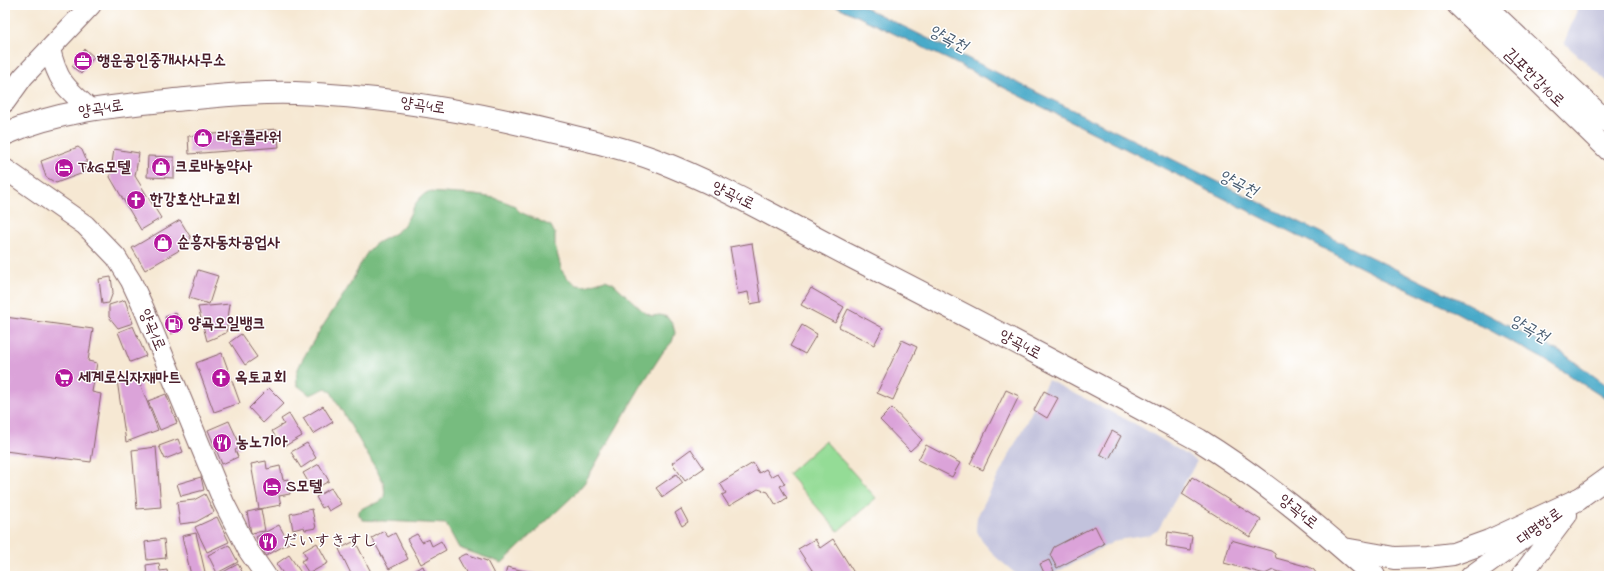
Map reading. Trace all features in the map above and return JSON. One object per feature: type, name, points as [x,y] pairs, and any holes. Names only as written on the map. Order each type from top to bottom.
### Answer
[{"type":"main road","name":"양곡4로","points":[[5,134],[52,117],[91,110],[241,94],[292,93],[420,105],[529,125],[614,147],[654,160],[726,192],[912,287],[1199,440],[1232,460],[1256,478],[1352,562],[1374,576]]},
{"type":"main road","points":[[1352,562],[1453,554],[1488,541],[1580,499]]},
{"type":"street","points":[[5,102],[23,77],[90,5]]},
{"type":"street","name":"김포한강10로","points":[[1457,5],[1609,151]]},
{"type":"street","name":"김포한강10로","points":[[1485,5],[1609,123]]},
{"type":"street","points":[[50,49],[54,67],[59,78],[66,88],[91,110]]},
{"type":"street","name":"양곡1로","points":[[5,169],[85,225],[116,257],[131,281],[144,309],[224,503],[248,550],[266,576]]},
{"type":"street","name":"대명항로","points":[[1471,576],[1609,477]]},
{"type":"street","points":[[1521,576],[1580,499]]},
{"type":"shaded area","points":[[1579,5],[1609,5],[1609,83],[1564,43]]},
{"type":"shaded area","points":[[1048,380],[1141,427],[1197,461],[1158,530],[1150,535],[1117,540],[1049,576],[1023,576],[1015,573],[997,558],[982,541],[976,529],[977,517]]},
{"type":"green space","points":[[428,192],[475,195],[495,198],[513,205],[520,212],[551,226],[555,234],[555,246],[562,271],[567,278],[577,285],[586,286],[605,280],[613,283],[644,312],[652,316],[660,315],[667,317],[673,325],[675,333],[672,342],[663,352],[641,386],[585,482],[573,496],[502,563],[459,548],[446,524],[363,520],[359,515],[359,511],[364,507],[382,500],[385,490],[383,481],[331,392],[326,388],[310,395],[297,385],[297,372],[302,361],[318,333],[351,283],[365,256],[374,245],[403,226],[416,203]]},
{"type":"green space","points":[[825,441],[876,498],[838,531],[788,474]]},
{"type":"water","points":[[834,5],[860,5],[1462,301],[1564,354],[1609,387],[1609,401],[1542,358],[1450,309],[1380,277],[947,59]]},
{"type":"building","name":"행운공인중개사사무소","points":[[85,49],[94,57],[81,74],[72,66]]},
{"type":"building","points":[[277,129],[279,147],[189,154],[188,136]]},
{"type":"building","name":"T&G모텔","points":[[78,147],[82,150],[87,162],[83,163],[86,172],[56,183],[46,177],[41,161]]},
{"type":"building","points":[[114,149],[139,153],[135,176],[161,218],[141,230],[110,177]]},
{"type":"building","name":"크로바농약사","points":[[148,156],[174,157],[174,178],[147,177]]},
{"type":"building","name":"순흥자동차공업사","points":[[180,220],[191,238],[178,251],[145,270],[132,248]]},
{"type":"building","points":[[752,243],[761,302],[750,304],[748,292],[738,294],[730,247]]},
{"type":"building","points":[[198,270],[218,276],[209,304],[189,298]]},
{"type":"building","points":[[111,277],[113,292],[109,303],[102,304],[99,279]]},
{"type":"building","points":[[811,288],[844,307],[835,323],[801,305]]},
{"type":"building","points":[[125,300],[133,323],[118,328],[109,317],[109,305]]},
{"type":"building","points":[[230,304],[226,333],[207,341],[198,307]]},
{"type":"building","points":[[848,309],[883,328],[874,345],[839,327]]},
{"type":"building","name":"양곡오일뱅크","points":[[176,313],[182,330],[171,334],[165,317]]},
{"type":"building","name":"세계로식자재마트","points":[[5,317],[93,329],[88,361],[97,363],[92,392],[101,394],[91,462],[5,451]]},
{"type":"building","points":[[802,325],[817,334],[805,354],[790,346]]},
{"type":"building","points":[[133,326],[146,356],[130,362],[118,332]]},
{"type":"building","points":[[241,334],[257,357],[245,365],[230,342]]},
{"type":"building","points":[[902,340],[917,347],[893,400],[877,393]]},
{"type":"building","points":[[222,353],[240,403],[214,412],[196,363]]},
{"type":"building","points":[[136,373],[158,430],[126,442],[117,380]]},
{"type":"building","points":[[269,388],[284,403],[263,423],[249,408]]},
{"type":"building","points":[[1006,390],[1019,396],[983,470],[970,464]]},
{"type":"building","points":[[1044,391],[1058,398],[1047,418],[1034,410]]},
{"type":"building","points":[[166,394],[177,423],[160,430],[148,401]]},
{"type":"building","points":[[323,406],[333,422],[313,434],[303,418]]},
{"type":"building","points":[[892,408],[922,440],[910,451],[880,420]]},
{"type":"building","points":[[289,414],[302,436],[285,446],[282,441],[279,443],[272,431],[284,424],[281,419]]},
{"type":"building","points":[[229,421],[241,447],[235,450],[238,457],[222,464],[208,430]]},
{"type":"building","points":[[1112,431],[1121,436],[1109,459],[1100,454]]},
{"type":"building","points":[[178,439],[183,452],[165,459],[159,446]]},
{"type":"building","points":[[307,443],[316,458],[301,468],[291,452]]},
{"type":"building","points":[[926,445],[960,463],[952,477],[918,460]]},
{"type":"building","points":[[156,447],[161,507],[137,509],[132,450]]},
{"type":"building","points":[[691,449],[704,468],[685,481],[672,463]]},
{"type":"building","name":"S모텔","points":[[266,461],[267,469],[280,466],[283,480],[288,479],[290,494],[279,496],[281,505],[259,509],[251,464]]},
{"type":"building","points":[[753,463],[759,473],[766,469],[771,477],[778,473],[785,484],[780,486],[787,498],[776,505],[768,492],[758,489],[729,506],[722,495],[726,493],[720,483]]},
{"type":"building","points":[[319,464],[329,481],[313,490],[303,473]]},
{"type":"building","points":[[676,474],[683,483],[663,497],[656,488]]},
{"type":"building","points":[[201,477],[204,490],[181,496],[177,484]]},
{"type":"building","points":[[1192,477],[1261,520],[1250,537],[1182,494]]},
{"type":"building","points":[[331,488],[341,504],[329,511],[326,506],[322,508],[316,497]]},
{"type":"building","points":[[205,494],[214,512],[196,522],[180,524],[177,502],[194,500]]},
{"type":"building","points":[[261,509],[265,531],[251,533],[247,512]]},
{"type":"building","points":[[312,509],[316,528],[305,530],[304,527],[293,530],[290,514]]},
{"type":"building","points":[[681,509],[688,522],[682,526],[675,513]]},
{"type":"building","points":[[217,517],[229,542],[207,552],[195,527]]},
{"type":"building","points":[[279,525],[289,543],[266,556],[256,537]]},
{"type":"building","points":[[1095,526],[1104,544],[1057,568],[1050,555],[1054,547]]},
{"type":"building","points":[[384,531],[388,537],[395,533],[408,559],[389,569],[372,538]]},
{"type":"building","points":[[1168,532],[1192,536],[1190,550],[1166,546]]},
{"type":"building","points":[[196,533],[205,572],[191,575],[182,536]]},
{"type":"building","points":[[417,534],[422,542],[429,539],[432,546],[441,541],[446,550],[421,564],[407,539]]},
{"type":"building","points":[[164,539],[166,558],[147,560],[145,542]]},
{"type":"building","points":[[815,539],[820,548],[833,539],[856,576],[816,576],[798,549]]},
{"type":"building","points":[[1231,540],[1271,551],[1275,554],[1276,558],[1309,567],[1314,570],[1318,576],[1293,576],[1273,570],[1265,574],[1224,563]]},
{"type":"building","points":[[355,541],[373,576],[352,576],[339,549]]},
{"type":"building","points":[[317,543],[328,563],[308,574],[310,576],[303,576],[308,572],[301,561],[307,558],[303,551]]},
{"type":"building","points":[[229,545],[238,562],[217,573],[208,555]]},
{"type":"building","points":[[466,554],[487,561],[495,576],[468,576],[458,558]]},
{"type":"building","points":[[289,555],[302,574],[300,576],[285,576],[276,564]]},
{"type":"building","points":[[1049,560],[1054,571],[1045,575],[1040,564]]},
{"type":"building","points":[[159,563],[160,571],[167,570],[168,576],[147,576],[146,565]]},
{"type":"building","points":[[238,564],[244,575],[216,576]]},
{"type":"building","points":[[423,566],[427,576],[403,576]]},
{"type":"building","points":[[507,567],[538,574],[537,576],[505,576]]},
{"type":"place","name":"행운공인중개사사무소","points":[[83,61]]},
{"type":"place","name":"라움플라워","points":[[203,138]]},
{"type":"place","name":"크로바농약사","points":[[161,167]]},
{"type":"place","name":"T&G모텔","points":[[64,168]]},
{"type":"place","name":"한강호산나교회","points":[[136,200]]},
{"type":"place","name":"순흥자동차공업사","points":[[163,243]]},
{"type":"place","name":"양곡오일뱅크","points":[[174,324]]},
{"type":"place","name":"세계로식자재마트","points":[[64,378]]},
{"type":"place","name":"옥토교회","points":[[221,378]]},
{"type":"place","name":"농노기아","points":[[222,443]]},
{"type":"place","name":"S모텔","points":[[272,487]]},
{"type":"place","name":"だいすきすし","points":[[268,542]]},
{"type":"water label","name":"양곡천","points":[[948,39]]},
{"type":"water label","name":"양곡천","points":[[1238,184]]},
{"type":"water label","name":"양곡천","points":[[1529,329]]}]
